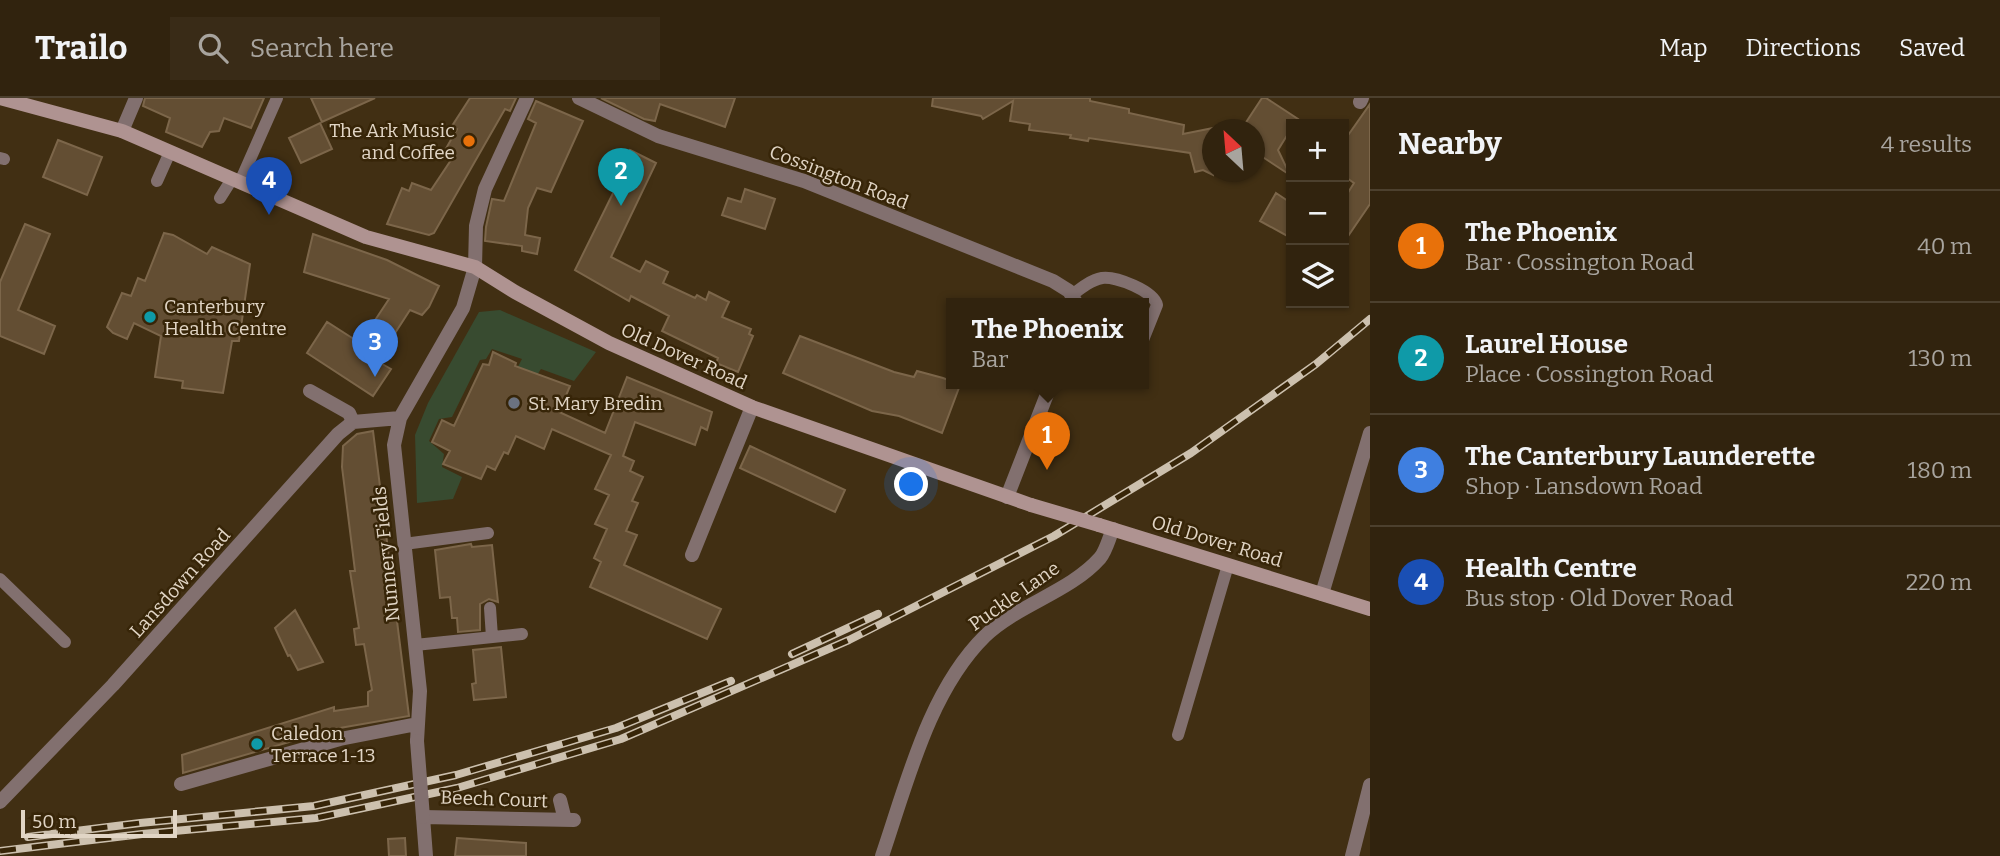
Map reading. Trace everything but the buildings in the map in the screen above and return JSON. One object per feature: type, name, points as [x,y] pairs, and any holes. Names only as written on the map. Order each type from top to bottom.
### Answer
[{"type":"street","name":"Old Dover Road","points":[[0,98],[122,131],[366,237],[475,267],[609,343],[752,407],[1031,505],[1370,609]]},
{"type":"street","points":[[122,131],[136,98]]},
{"type":"street","name":"Nunnery Fields","points":[[426,856],[417,741],[420,691],[394,445],[400,418],[463,307],[475,267],[475,226],[485,189],[527,98]]},
{"type":"street","name":"Cossington Road","points":[[579,98],[658,136],[804,181],[1053,281],[1073,298]]},
{"type":"street","points":[[1007,497],[1049,389]]},
{"type":"street","points":[[310,391],[349,414],[353,422],[400,418]]},
{"type":"street","points":[[692,555],[752,407]]},
{"type":"street","name":"Lansdown Road","points":[[0,802],[113,685],[338,435],[353,422]]},
{"type":"street","points":[[1322,594],[1370,433]]},
{"type":"street","name":"Puckle Lane","points":[[882,856],[936,705],[963,659],[987,634],[1084,572],[1101,556],[1106,527]]},
{"type":"street","points":[[181,784],[340,739],[417,724]]},
{"type":"street","points":[[1352,856],[1370,785]]},
{"type":"street","name":"Beech Court","points":[[423,817],[569,820],[560,800]]},
{"type":"lane","points":[[220,198],[236,180],[277,98]]},
{"type":"lane","points":[[157,181],[170,152]]},
{"type":"lane","points":[[1077,298],[1088,283],[1104,277],[1126,282],[1151,295],[1157,305],[1149,325]]},
{"type":"lane","points":[[404,544],[488,533]]},
{"type":"lane","points":[[1178,735],[1228,565]]},
{"type":"lane","points":[[0,579],[65,642]]},
{"type":"lane","points":[[489,608],[492,637]]},
{"type":"lane","points":[[415,645],[522,634]]},
{"type":"green space","points":[[500,310],[596,352],[574,381],[541,369],[533,381],[515,372],[522,359],[492,349],[486,359],[480,360],[452,417],[439,419],[429,441],[444,454],[442,467],[462,477],[453,499],[417,503],[415,435],[428,403],[479,312]]},
{"type":"railway","points":[[0,851],[142,834],[316,818],[457,788],[621,739],[849,640],[1054,536],[1191,453],[1316,364],[1370,319]]},
{"type":"railway","points":[[792,654],[878,614]]},
{"type":"railway","points":[[28,837],[314,806],[456,775],[616,728],[731,681]]},
{"type":"place","name":"The Ark Music and Coffee","points":[[469,141]]},
{"type":"place","name":"Laurel House","points":[[621,206]]},
{"type":"place","name":"Health Centre","points":[[269,215]]},
{"type":"place","name":"Canterbury Health Centre","points":[[150,317]]},
{"type":"place","name":"The Canterbury Launderette","points":[[375,377]]},
{"type":"place","name":"St. Mary Bredin","points":[[514,403]]},
{"type":"place","name":"The Phoenix","points":[[1047,470]]},
{"type":"place","name":"Caledon Terrace 1-13","points":[[257,744]]}]
